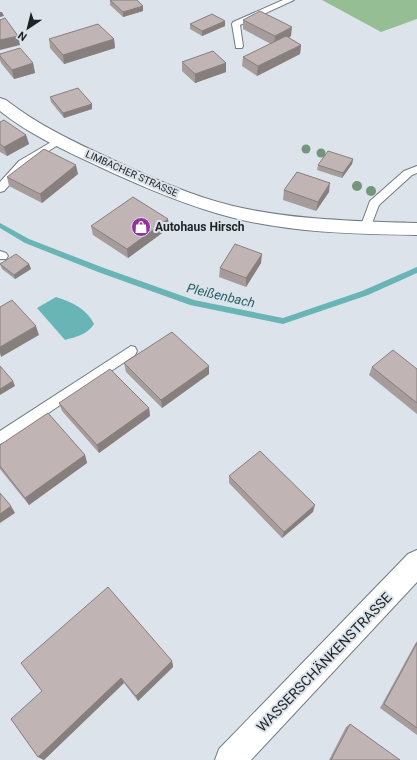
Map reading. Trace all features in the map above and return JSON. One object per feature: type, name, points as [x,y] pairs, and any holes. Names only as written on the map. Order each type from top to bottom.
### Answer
[{"type":"street","name":"LIMBACHER STRASSE","points":[[0,103],[26,122],[58,141],[145,182],[196,201],[249,216],[297,223],[365,228],[417,229]]},
{"type":"street","name":"WASSERSCHÄNKENSTRASSE","points":[[230,760],[417,563]]},
{"type":"lane","points":[[239,46],[236,24],[290,0]]},
{"type":"lane","points":[[0,189],[23,163],[58,141]]},
{"type":"lane","points":[[365,228],[374,203],[408,173],[417,169]]},
{"type":"lane","points":[[0,438],[131,351]]},
{"type":"green space","points":[[322,0],[417,0],[417,19],[381,32]]},
{"type":"water","points":[[56,297],[68,301],[83,310],[94,324],[81,335],[65,340],[37,308]]},
{"type":"building","points":[[110,0],[137,0],[143,6],[123,12]]},
{"type":"building","points":[[260,11],[292,27],[275,36],[243,20]]},
{"type":"building","points":[[212,14],[225,21],[202,31],[190,24]]},
{"type":"building","points":[[5,18],[18,36],[0,40],[0,20]]},
{"type":"building","points":[[98,24],[114,39],[63,55],[49,39]]},
{"type":"building","points":[[286,36],[301,45],[258,66],[243,57]]},
{"type":"building","points":[[20,48],[33,63],[12,70],[0,54]]},
{"type":"building","points":[[213,51],[226,63],[195,74],[182,62]]},
{"type":"building","points":[[78,88],[92,104],[63,113],[50,97]]},
{"type":"building","points":[[4,120],[26,135],[4,147],[0,144],[0,122]]},
{"type":"building","points":[[44,149],[76,165],[40,194],[7,177]]},
{"type":"building","points":[[328,151],[353,159],[343,173],[318,165]]},
{"type":"building","points":[[297,172],[330,183],[318,202],[284,190]]},
{"type":"building","points":[[133,197],[168,219],[127,249],[91,226]]},
{"type":"building","points":[[235,244],[262,254],[246,278],[220,268]]},
{"type":"building","points":[[16,254],[29,264],[14,275],[0,264]]},
{"type":"building","points":[[12,300],[36,326],[0,347],[0,307]]},
{"type":"building","points":[[172,332],[209,366],[161,400],[124,363]]},
{"type":"building","points":[[393,350],[417,369],[417,403],[372,367]]},
{"type":"building","points":[[0,366],[13,381],[0,389]]},
{"type":"building","points":[[110,369],[149,408],[97,445],[59,403]]},
{"type":"building","points":[[48,413],[85,455],[25,498],[0,466],[0,445]]},
{"type":"building","points":[[260,451],[315,505],[284,532],[229,476]]},
{"type":"building","points":[[0,493],[11,506],[0,514]]},
{"type":"building","points":[[108,587],[172,661],[136,696],[121,678],[38,757],[11,719],[42,691],[21,663]]},
{"type":"building","points":[[417,643],[417,728],[384,704]]},
{"type":"building","points":[[350,724],[400,760],[331,760]]},
{"type":"waterway","name":"Pleißenbach","points":[[0,225],[27,241],[101,270],[193,303],[283,321],[365,293],[417,270]]},
{"type":"place","name":"Autohaus Hirsch","points":[[141,227]]}]
